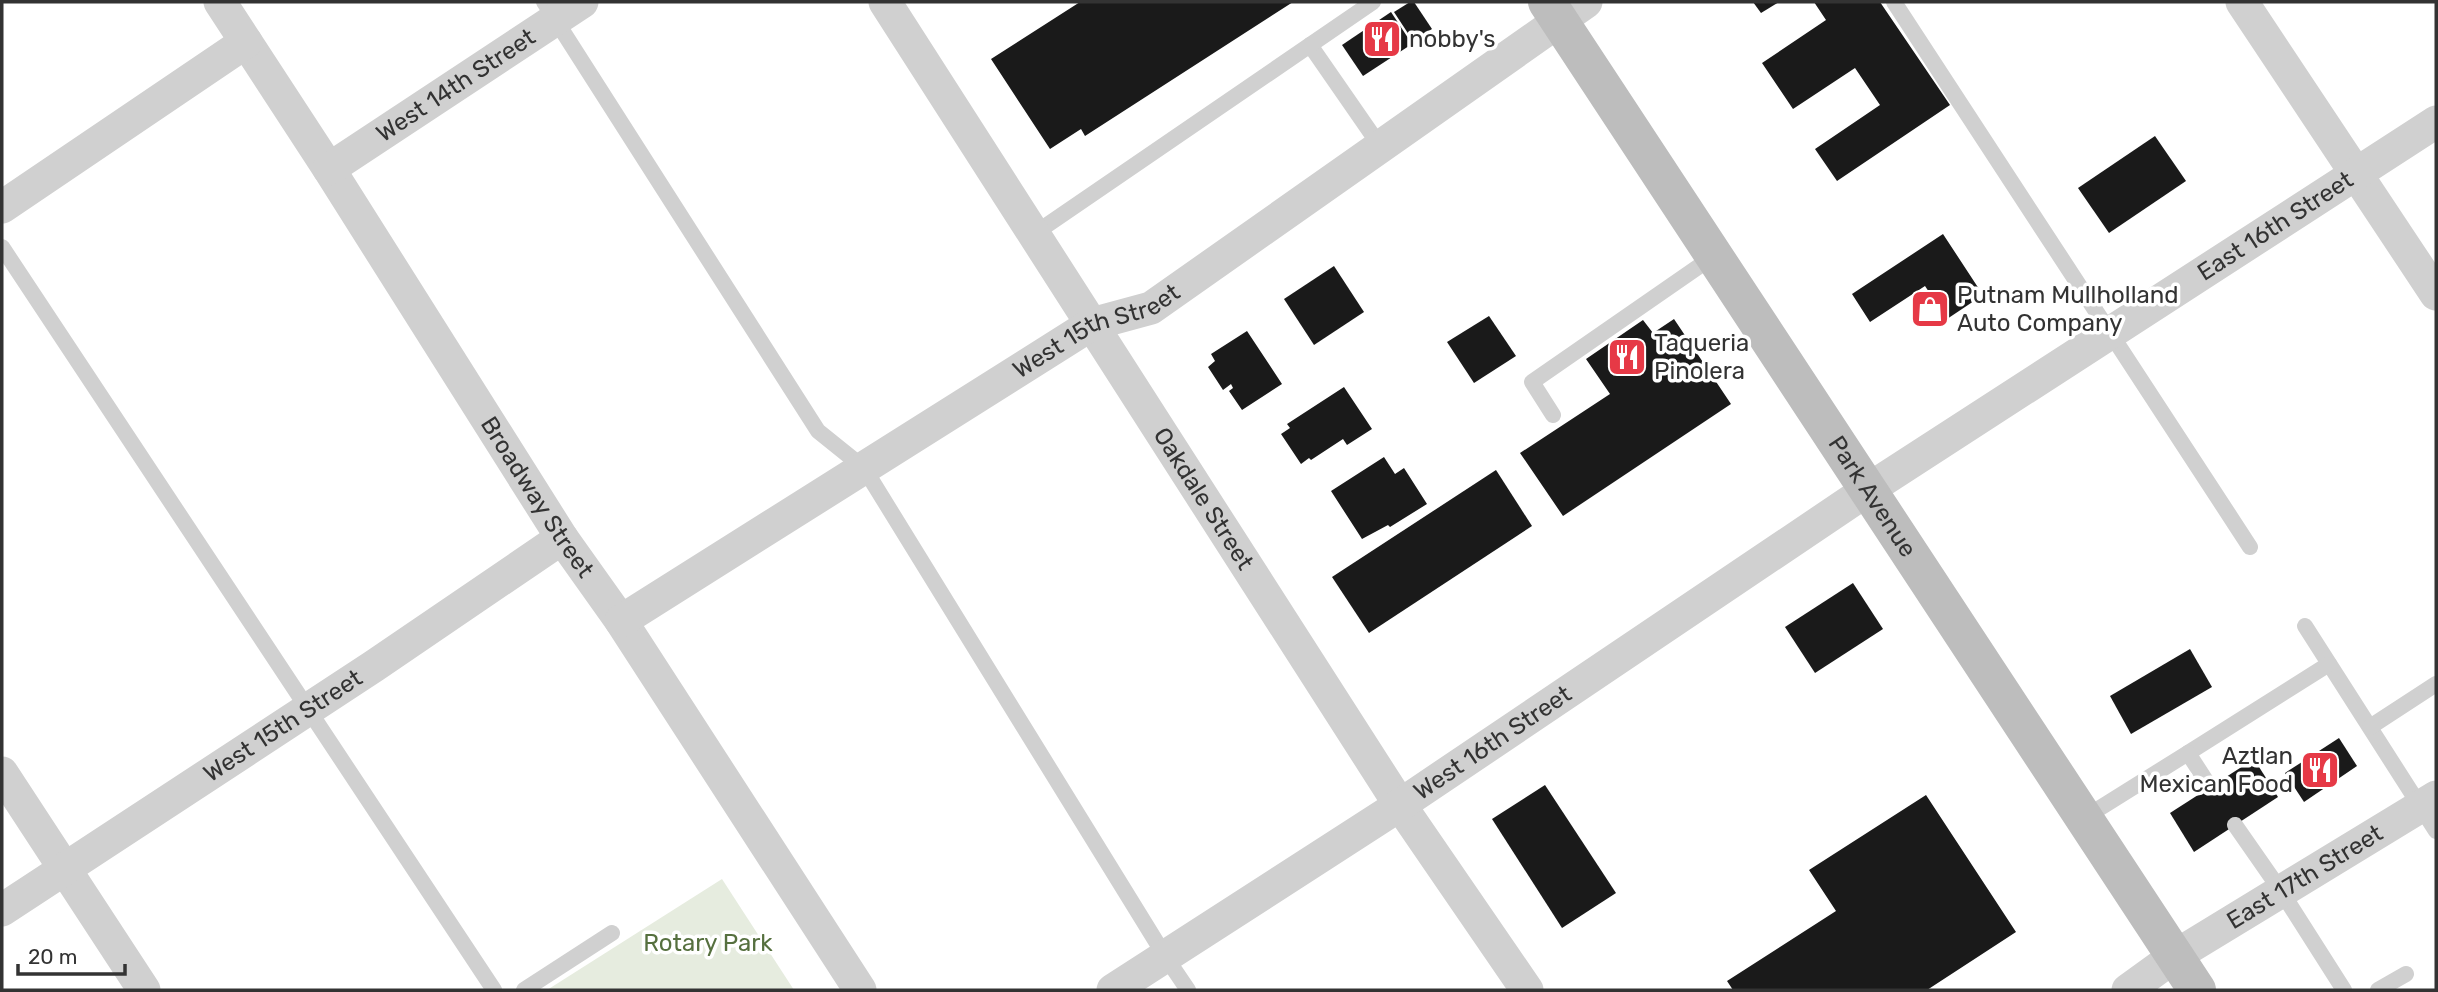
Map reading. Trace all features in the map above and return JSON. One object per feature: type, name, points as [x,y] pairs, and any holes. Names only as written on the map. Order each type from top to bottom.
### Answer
[{"type":"main road","name":"Park Avenue","points":[[1564,8],[1714,256],[2197,990]]},
{"type":"street","name":"Broadway Street","points":[[220,2],[562,538],[621,621],[860,990]]},
{"type":"street","name":"Oakdale Street","points":[[885,2],[1400,805],[1527,990]]},
{"type":"street","points":[[2242,2],[2436,294]]},
{"type":"street","name":"West 14th Street","points":[[329,169],[560,8]]},
{"type":"street","name":"West 15th Street","points":[[621,621],[1092,324],[1151,308],[1380,146],[1564,8]]},
{"type":"street","points":[[2,207],[246,42]]},
{"type":"street","name":"East 16th Street","points":[[1869,489],[2436,122]]},
{"type":"street","name":"West 16th Street","points":[[1113,990],[1400,805],[1869,489]]},
{"type":"street","name":"West 15th Street","points":[[2,909],[309,709],[562,538]]},
{"type":"street","points":[[2,773],[144,990]]},
{"type":"street","name":"East 17th Street","points":[[2128,990],[2175,956],[2281,891],[2431,811]]},
{"type":"lane","points":[[1034,234],[1373,2]]},
{"type":"lane","points":[[1894,2],[2249,548]]},
{"type":"lane","points":[[560,8],[818,431],[864,468],[1188,990]]},
{"type":"lane","points":[[1310,46],[1380,146]]},
{"type":"lane","points":[[2,247],[494,990]]},
{"type":"lane","points":[[1553,415],[1532,382],[1714,256]]},
{"type":"lane","points":[[2305,626],[2370,727],[2431,811]]},
{"type":"lane","points":[[2084,818],[2329,664]]},
{"type":"lane","points":[[2370,727],[2436,684]]},
{"type":"lane","points":[[2189,753],[2210,787]]},
{"type":"lane","points":[[2235,825],[2344,990]]},
{"type":"lane","points":[[524,990],[612,933]]},
{"type":"lane","points":[[2378,990],[2406,974]]},
{"type":"green space","name":"Rotary Park","points":[[722,879],[794,990],[547,990]]},
{"type":"building","points":[[1080,2],[1293,2],[1085,136],[1081,129],[1050,149],[991,59]]},
{"type":"building","points":[[1414,2],[1432,29],[1413,41],[1394,12]]},
{"type":"building","points":[[1753,2],[1779,2],[1761,13]]},
{"type":"building","points":[[1814,2],[1880,2],[1950,105],[1837,181],[1815,149],[1880,105],[1855,68],[1793,109],[1762,63],[1826,20]]},
{"type":"building","points":[[1391,12],[1412,44],[1363,76],[1342,45]]},
{"type":"building","points":[[2155,136],[2186,181],[2109,233],[2078,188]]},
{"type":"building","points":[[1943,234],[1983,295],[1947,319],[1925,286],[1870,322],[1852,294]]},
{"type":"building","points":[[1334,266],[1364,312],[1314,345],[1284,299]]},
{"type":"building","points":[[1489,316],[1516,356],[1474,383],[1447,342]]},
{"type":"building","points":[[1674,319],[1731,404],[1563,516],[1520,453],[1610,394],[1586,359],[1643,320],[1653,333]]},
{"type":"building","points":[[1247,331],[1282,384],[1242,410],[1229,391],[1233,388],[1231,384],[1223,390],[1208,367],[1215,361],[1211,354]]},
{"type":"building","points":[[1344,387],[1372,429],[1347,445],[1343,439],[1301,464],[1281,434],[1290,428],[1287,424]]},
{"type":"building","points":[[1384,457],[1395,474],[1404,468],[1427,504],[1390,527],[1388,525],[1362,539],[1331,491]]},
{"type":"building","points":[[1496,470],[1532,526],[1369,633],[1332,577]]},
{"type":"building","points":[[1853,583],[1883,629],[1815,673],[1785,627]]},
{"type":"building","points":[[2190,649],[2212,687],[2131,734],[2110,696]]},
{"type":"building","points":[[2339,738],[2357,766],[2304,802],[2285,773]]},
{"type":"building","points":[[2254,759],[2278,797],[2194,852],[2170,813]]},
{"type":"building","points":[[1545,785],[1616,893],[1562,928],[1492,819]]},
{"type":"building","points":[[1926,795],[2016,932],[1927,990],[1733,990],[1727,981],[1836,911],[1809,870]]},
{"type":"place","name":"nobby's","points":[[1382,39]]},
{"type":"place","name":"Putnam Mullholland Auto Company","points":[[1930,309]]},
{"type":"place","name":"Taqueria Pinolera","points":[[1627,357]]},
{"type":"place","name":"Aztlan Mexican Food","points":[[2320,770]]}]
